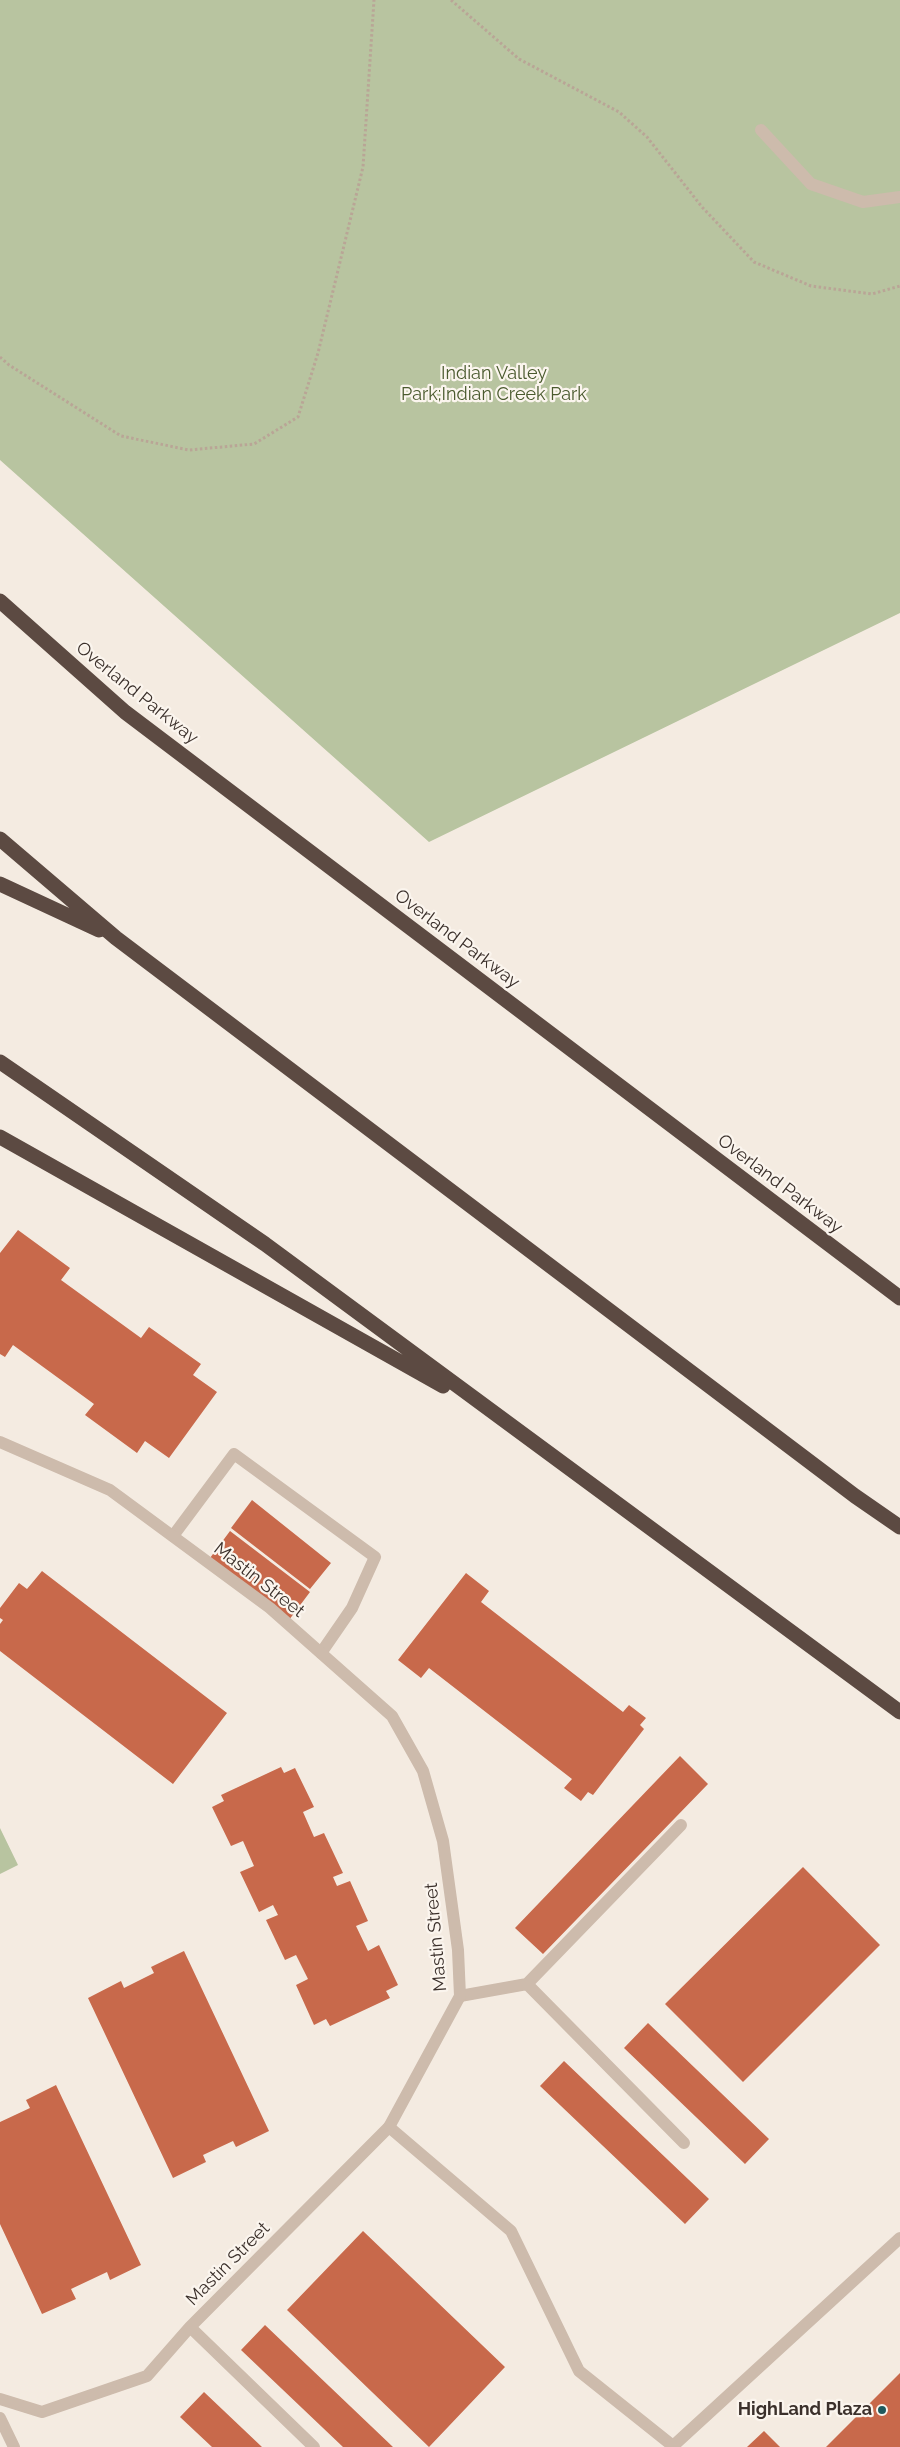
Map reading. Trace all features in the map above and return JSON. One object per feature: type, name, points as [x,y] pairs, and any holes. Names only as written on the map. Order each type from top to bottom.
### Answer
[{"type":"highway","name":"Overland Parkway","points":[[0,601],[125,712],[900,1298]]},
{"type":"highway","points":[[0,838],[116,938],[847,1490],[900,1527]]},
{"type":"highway","points":[[0,884],[116,938]]},
{"type":"highway","points":[[0,1062],[265,1244],[900,1712]]},
{"type":"highway","points":[[0,1137],[499,1417]]},
{"type":"street","points":[[761,130],[811,184],[863,202],[900,197]]},
{"type":"street","name":"Mastin Street","points":[[0,1442],[110,1490],[270,1608],[392,1716],[423,1771],[443,1841],[458,1950],[460,1996],[389,2127],[190,2327],[147,2376],[42,2412],[0,2399]]},
{"type":"street","points":[[173,1536],[234,1454],[375,1557],[352,1608],[321,1653]]},
{"type":"street","points":[[460,1996],[528,1984],[681,1825]]},
{"type":"street","points":[[528,1984],[684,2143]]},
{"type":"street","points":[[389,2127],[511,2231],[579,2371],[673,2446],[900,2238]]},
{"type":"street","points":[[190,2327],[314,2447]]},
{"type":"street","points":[[0,2418],[14,2447]]},
{"type":"path","points":[[0,357],[9,365],[121,436],[189,450],[254,444],[298,417],[318,354],[363,167],[374,0]]},
{"type":"path","points":[[451,0],[519,59],[619,112],[647,137],[702,207],[754,262],[811,286],[872,294],[900,286]]},
{"type":"green space","name":"Indian Valley Park;Indian Creek Park","points":[[0,0],[900,0],[900,613],[429,842],[0,460]]},
{"type":"green space","points":[[0,1828],[18,1865],[0,1874]]},
{"type":"building","points":[[18,1230],[70,1268],[61,1280],[141,1338],[149,1327],[201,1364],[193,1375],[217,1392],[169,1458],[145,1441],[137,1453],[85,1415],[94,1404],[13,1345],[5,1357],[0,1354],[0,1253]]},
{"type":"building","points":[[252,1500],[331,1563],[310,1589],[231,1528]]},
{"type":"building","points":[[230,1531],[310,1592],[289,1620],[210,1558]]},
{"type":"building","points":[[42,1571],[227,1713],[173,1784],[0,1651],[0,1624],[3,1620],[0,1618],[0,1608],[19,1583],[27,1589]]},
{"type":"building","points":[[466,1573],[489,1591],[481,1602],[623,1712],[629,1705],[646,1718],[640,1725],[644,1729],[593,1795],[588,1792],[581,1801],[564,1788],[572,1779],[429,1668],[421,1678],[398,1660]]},
{"type":"building","points":[[680,1756],[708,1784],[543,1954],[515,1928]]},
{"type":"building","points":[[281,1767],[284,1773],[295,1768],[314,1807],[303,1812],[314,1837],[324,1833],[343,1873],[333,1877],[337,1886],[350,1881],[368,1921],[356,1926],[368,1951],[379,1945],[398,1985],[386,1991],[390,1998],[330,2026],[326,2019],[314,2025],[296,1985],[308,1979],[296,1955],[285,1960],[266,1920],[278,1915],[273,1905],[259,1912],[240,1872],[254,1866],[243,1841],[231,1846],[212,1807],[224,1801],[221,1795]]},
{"type":"building","points":[[803,1867],[880,1945],[743,2082],[665,2004]]},
{"type":"building","points":[[184,1951],[269,2131],[236,2147],[233,2141],[203,2155],[206,2162],[173,2178],[88,1998],[121,1981],[124,1988],[154,1973],[151,1967]]},
{"type":"building","points":[[648,2023],[769,2139],[745,2164],[624,2048]]},
{"type":"building","points":[[564,2061],[709,2199],[685,2224],[540,2086]]},
{"type":"building","points":[[56,2085],[141,2265],[110,2280],[107,2272],[71,2289],[76,2299],[42,2314],[0,2224],[0,2122],[30,2108],[26,2100]]},
{"type":"building","points":[[363,2231],[505,2367],[429,2447],[287,2310]]},
{"type":"building","points":[[265,2325],[393,2447],[343,2447],[241,2350]]},
{"type":"building","name":"HighLand Plaza","points":[[900,2373],[900,2447],[826,2447]]},
{"type":"building","points":[[204,2392],[262,2447],[212,2447],[180,2417]]},
{"type":"building","name":"HighLand Plaza","points":[[764,2431],[780,2447],[747,2447]]},
{"type":"place","name":"HighLand Plaza","points":[[882,2410]]}]
